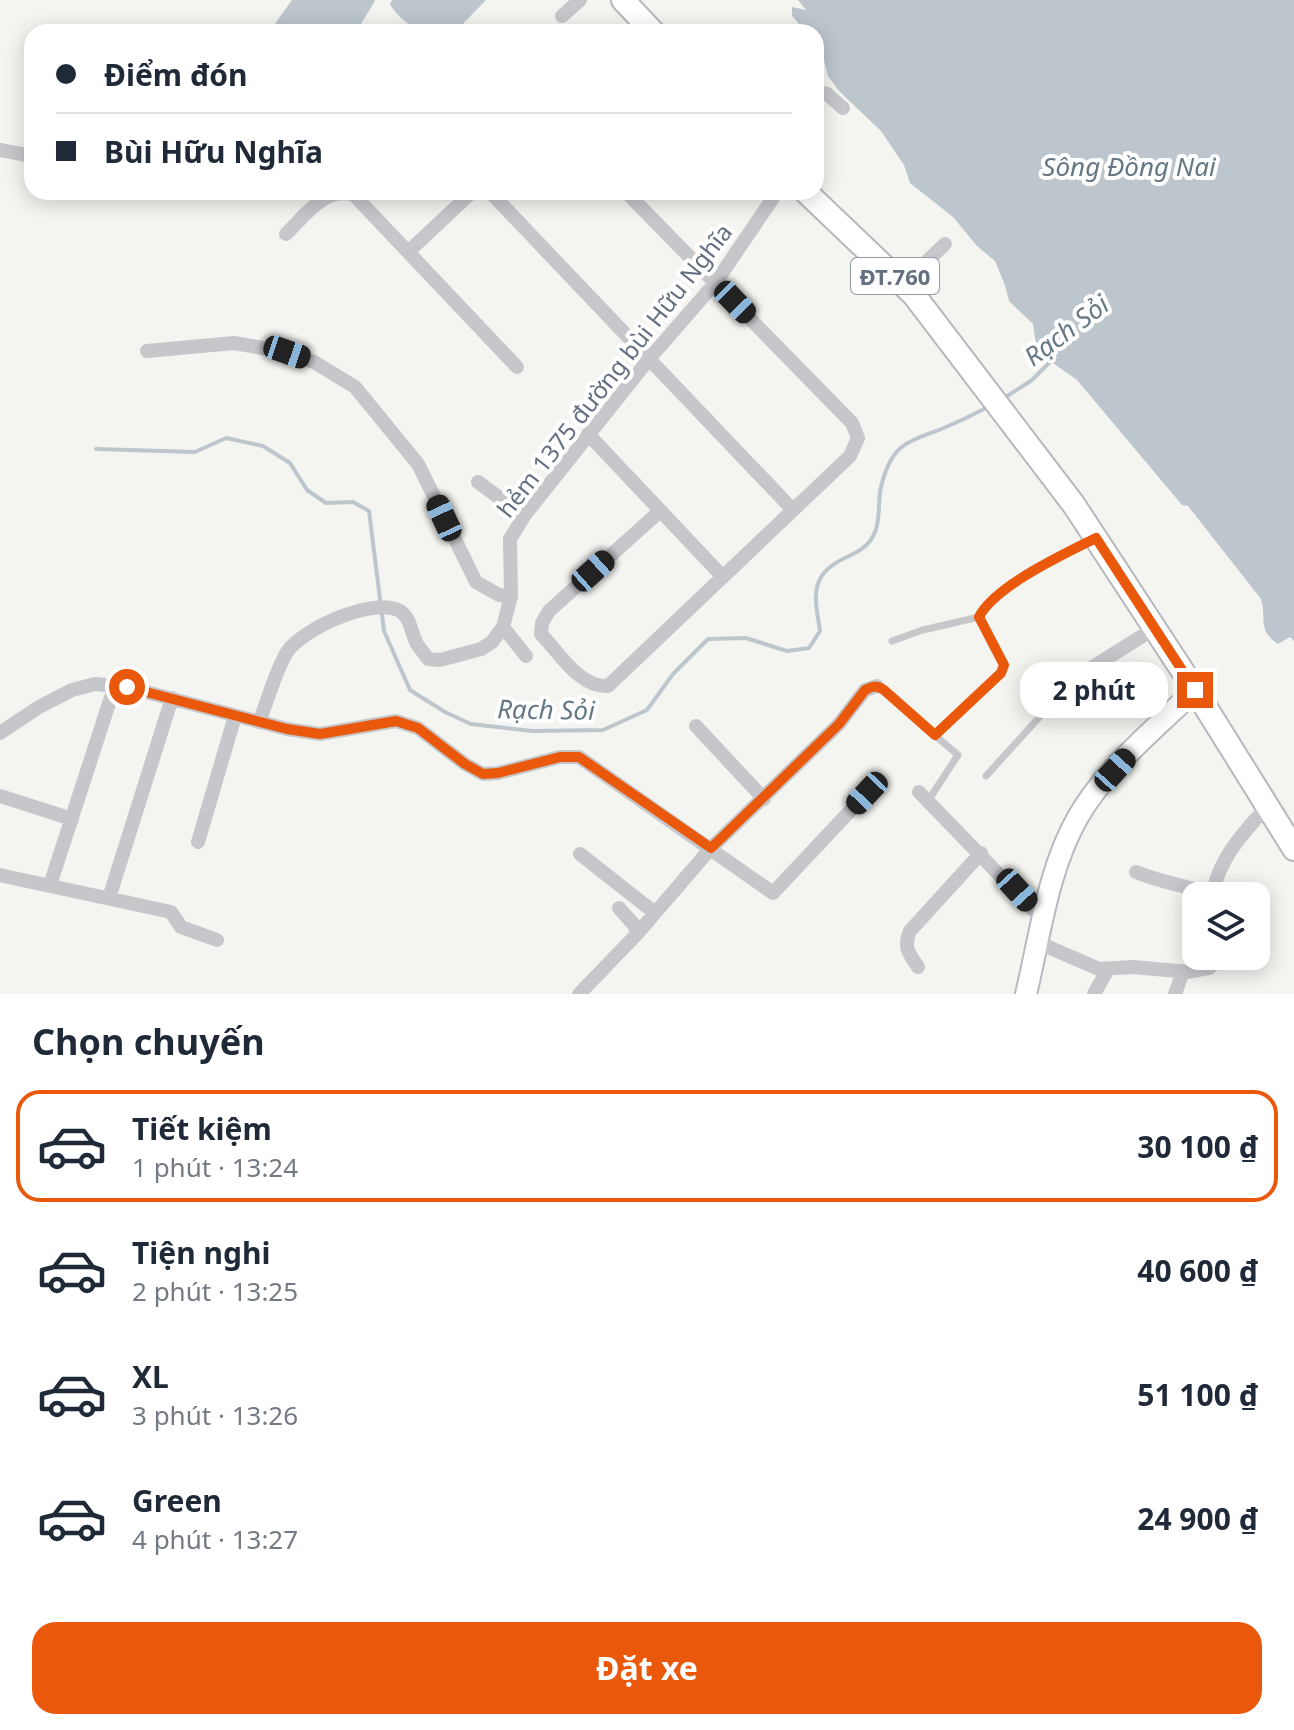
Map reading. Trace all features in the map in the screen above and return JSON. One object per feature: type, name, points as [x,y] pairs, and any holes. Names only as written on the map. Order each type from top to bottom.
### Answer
[{"type":"main road","points":[[630,2],[647,24]]},
{"type":"main road","name":"ĐT.760","points":[[814,200],[903,284],[1074,505],[1292,840]]},
{"type":"main road","points":[[1026,994],[1066,841],[1079,814],[1127,756],[1195,690]]},
{"type":"street","points":[[562,16],[580,0]]},
{"type":"street","points":[[824,93],[843,108]]},
{"type":"street","points":[[0,150],[24,154]]},
{"type":"street","points":[[286,234],[323,200]]},
{"type":"street","points":[[359,200],[517,367]]},
{"type":"street","points":[[408,252],[463,200]]},
{"type":"street","points":[[498,200],[793,510]]},
{"type":"street","points":[[634,200],[852,423],[858,438],[850,456],[723,577],[608,686],[596,687],[585,681],[541,634],[542,623],[549,611],[660,511]]},
{"type":"street","name":"hẻm 1375 đường bùi Hữu Nghĩa","points":[[503,627],[511,590],[510,539],[524,516],[649,359],[716,282],[772,200]]},
{"type":"street","points":[[903,284],[945,244]]},
{"type":"street","points":[[147,351],[234,343],[263,348],[314,362],[355,387],[418,464],[476,582],[499,595],[511,590]]},
{"type":"street","points":[[588,434],[723,577]]},
{"type":"street","points":[[478,482],[524,516]]},
{"type":"street","points":[[259,722],[287,652],[297,641],[322,626],[365,608],[392,608],[407,618],[418,645],[428,659],[440,660],[481,649],[492,642],[503,627],[526,656]]},
{"type":"street","points":[[1045,711],[1093,667],[1155,628]]},
{"type":"street","points":[[0,733],[39,707],[72,690],[95,684],[115,685],[259,722],[320,734],[396,721],[418,728],[483,774],[560,757],[579,757],[773,893],[867,793]]},
{"type":"street","points":[[50,885],[115,685]]},
{"type":"street","points":[[579,994],[637,934],[711,848],[839,724],[865,690],[877,686]]},
{"type":"street","points":[[109,898],[172,698]]},
{"type":"street","points":[[198,842],[235,716]]},
{"type":"street","points":[[696,726],[764,799]]},
{"type":"street","points":[[0,796],[72,819]]},
{"type":"street","points":[[924,797],[1043,920]]},
{"type":"street","points":[[1218,882],[1236,842],[1268,806]]},
{"type":"street","points":[[918,967],[905,942],[910,931],[981,853]]},
{"type":"street","points":[[580,854],[655,913]]},
{"type":"street","points":[[1136,872],[1182,886]]},
{"type":"street","points":[[0,875],[171,912],[181,927],[217,940]]},
{"type":"street","points":[[619,908],[635,926],[637,934]]},
{"type":"street","points":[[1039,943],[1099,969],[1196,970]]},
{"type":"street","points":[[1094,994],[1108,969]]},
{"type":"street","points":[[1175,994],[1183,972]]},
{"type":"lane","points":[[892,641],[979,617],[991,600],[1037,569],[1096,538]]},
{"type":"lane","points":[[935,735],[1001,673],[1004,665],[979,617]]},
{"type":"lane","points":[[877,686],[958,755],[924,797]]},
{"type":"lane","points":[[986,776],[1045,711]]},
{"type":"water","points":[[292,0],[375,1],[361,24],[275,24]]},
{"type":"water","points":[[392,0],[486,0],[463,24],[408,24],[390,5]]},
{"type":"water","name":"Sông Đồng Nai","points":[[798,0],[1294,0],[1294,641],[1290,637],[1278,644],[1271,639],[1265,629],[1261,599],[1188,506],[1182,505],[1077,380],[1043,356],[1036,344],[1033,324],[1009,301],[995,261],[977,246],[953,217],[910,183],[904,165],[881,131],[839,91],[828,76],[824,60],[824,24],[799,24],[792,16],[792,7],[806,10]]},
{"type":"waterway","name":"Rạch Sỏi","points":[[1001,400],[1032,380],[1053,359]]},
{"type":"waterway","name":"Rạch Sỏi","points":[[96,449],[195,452],[226,438],[263,446],[290,463],[307,490],[326,503],[353,502],[369,511],[384,631],[410,690],[471,724],[532,731],[603,730],[647,710],[673,674],[708,639],[746,638],[787,651],[809,648],[820,631],[816,598],[820,580],[833,565],[865,547],[874,535],[881,487],[895,454],[908,443],[990,406]]},
{"type":"route","points":[[127,687],[287,729],[320,734],[396,721],[418,728],[483,774],[560,757],[579,757],[711,848],[839,724],[865,690],[877,686],[884,690],[935,735],[1001,673],[1004,665],[982,626],[979,617],[982,611],[991,600],[1037,569],[1096,538],[1195,690]]}]
